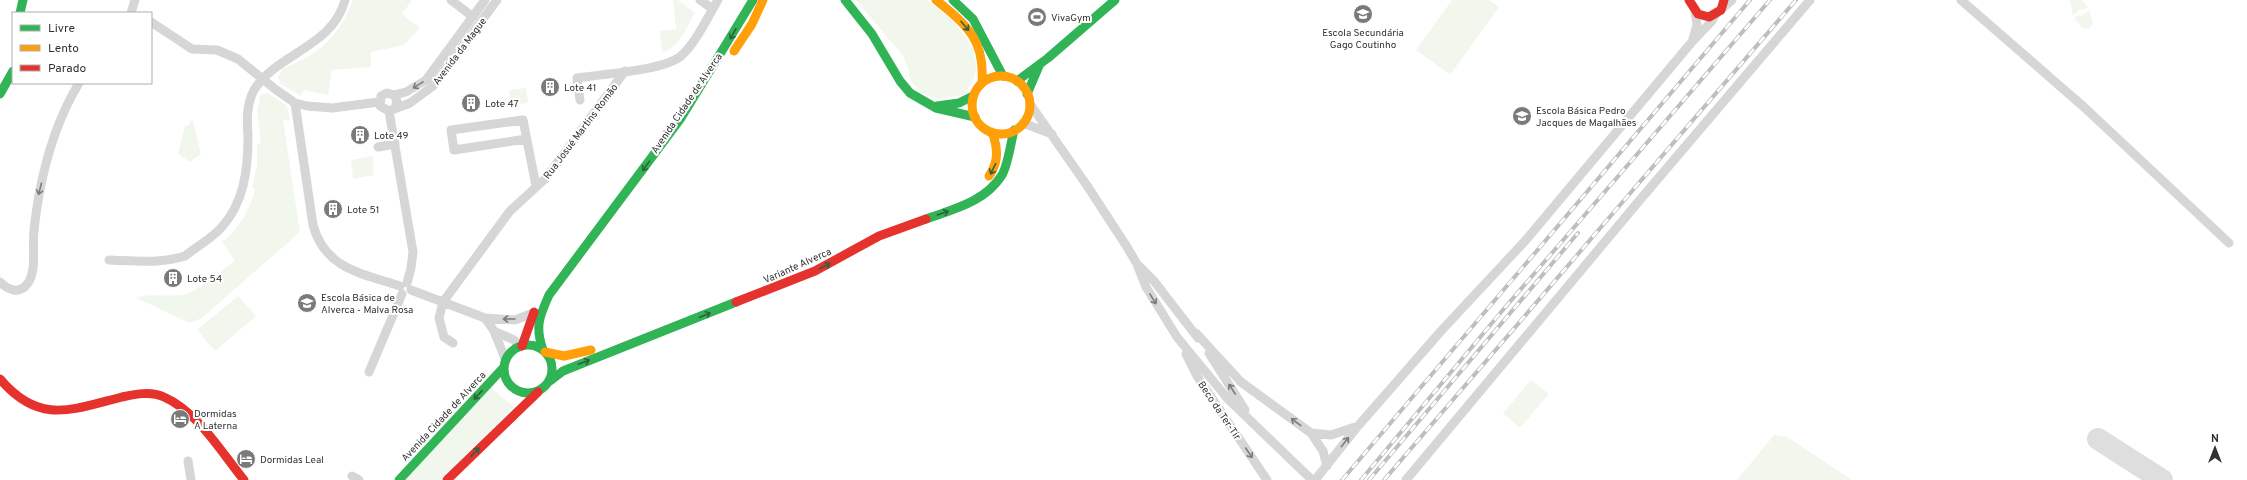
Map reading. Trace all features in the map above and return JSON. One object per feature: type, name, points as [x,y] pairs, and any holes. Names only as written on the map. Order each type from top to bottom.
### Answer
[{"type":"main road","points":[[20,12],[23,0]]},
{"type":"main road","name":"Avenida Cidade de Alverca","points":[[730,58],[752,24],[763,0]]},
{"type":"main road","points":[[752,24],[776,0]]},
{"type":"main road","points":[[936,0],[962,22],[976,39],[982,51],[984,62],[982,82],[973,96],[972,103],[975,117],[979,124],[992,132],[1000,134],[1014,130],[1023,123],[1027,117],[1030,104],[1027,94],[1017,81],[1002,76],[991,78],[982,82]]},
{"type":"main road","points":[[953,0],[973,19],[1002,76]]},
{"type":"main road","points":[[1017,81],[1040,65],[1115,0]]},
{"type":"main road","points":[[1688,0],[1695,11],[1705,16],[1717,13],[1724,0]]},
{"type":"main road","name":"Avenida Cidade de Alverca","points":[[571,267],[604,219],[681,118],[751,1]]},
{"type":"main road","points":[[841,2],[855,12],[879,44],[903,86],[923,102],[956,114],[975,117]]},
{"type":"main road","points":[[1027,94],[1040,65]]},
{"type":"main road","points":[[0,94],[12,74]]},
{"type":"main road","points":[[936,106],[959,103],[973,96]]},
{"type":"main road","name":"Avenida Cidade de Alverca","points":[[521,346],[533,313],[540,302],[549,295],[650,175],[705,98]]},
{"type":"main road","name":"Variante Alverca","points":[[550,381],[563,371],[815,271],[879,236],[970,204],[987,193],[1002,174],[1014,130]]},
{"type":"main road","points":[[960,196],[982,185],[993,172],[997,160],[997,143],[992,132]]},
{"type":"main road","name":"Variante Alverca","points":[[544,351],[564,356],[583,353],[811,262],[875,229],[904,216]]},
{"type":"main road","name":"Avenida Cidade de Alverca","points":[[544,351],[538,336],[538,327],[540,316],[549,295]]},
{"type":"main road","points":[[448,480],[550,381],[552,365],[544,351],[531,346],[521,346],[512,352],[505,364],[508,383],[516,390],[527,394],[538,392]]},
{"type":"main road","name":"Avenida Cidade de Alverca","points":[[399,480],[505,364]]},
{"type":"main road","points":[[0,379],[13,394],[25,402],[46,410],[75,410],[141,393],[161,395],[183,408],[244,480]]},
{"type":"street","points":[[131,12],[135,0]]},
{"type":"street","points":[[109,260],[163,262],[178,258],[184,256],[220,228],[237,203],[243,188],[248,154],[247,111],[251,97],[263,78],[308,48],[332,27],[343,8],[345,0]]},
{"type":"street","points":[[451,0],[473,17]]},
{"type":"street","name":"Avenida da Mague","points":[[394,95],[406,92],[426,80],[485,0]]},
{"type":"street","name":"Avenida da Mague","points":[[392,109],[410,103],[433,86],[497,0]]},
{"type":"street","points":[[700,0],[712,9]]},
{"type":"street","points":[[580,100],[577,78],[667,64],[679,57],[689,46],[718,0]]},
{"type":"street","points":[[1030,104],[1088,187],[1137,264],[1146,287],[1177,337],[1227,398],[1313,480],[1441,331],[1525,241],[1691,43],[1711,22],[1717,13],[1732,0]]},
{"type":"street","points":[[1406,480],[1644,195],[1810,0]]},
{"type":"street","points":[[1961,0],[2084,108],[2229,243]]},
{"type":"street","points":[[1691,43],[1697,25],[1695,11]]},
{"type":"street","points":[[152,23],[192,49],[217,50],[238,58],[296,103],[307,106],[332,108],[379,102]]},
{"type":"street","name":"Rua Josué Martins Romão","points":[[443,302],[510,211],[546,178],[625,71]]},
{"type":"street","points":[[0,282],[7,289],[15,290],[23,288],[32,274],[33,232],[39,194],[59,119],[78,84]]},
{"type":"street","points":[[369,372],[405,288],[412,268],[413,252],[395,144],[392,109],[397,101],[394,95],[384,94],[379,102]]},
{"type":"street","points":[[379,102],[382,109],[392,109]]},
{"type":"street","points":[[296,103],[313,225],[317,240],[331,257],[344,267],[485,318],[515,320],[533,313]]},
{"type":"street","points":[[526,139],[454,150],[451,130],[523,120],[536,186]]},
{"type":"street","points":[[1023,123],[1052,134]]},
{"type":"street","points":[[378,147],[395,144]]},
{"type":"street","points":[[1137,264],[1154,281],[1196,333],[1241,382],[1311,433],[1323,451],[1326,466]]},
{"type":"street","points":[[443,302],[439,318],[444,337],[453,343]]},
{"type":"street","points":[[485,318],[494,331],[505,364]]},
{"type":"street","points":[[494,331],[514,340],[521,346]]},
{"type":"street","points":[[1196,333],[1253,422]]},
{"type":"street","name":"Beco da Ter-Tir","points":[[1177,337],[1197,376],[1267,480]]},
{"type":"street","points":[[1311,433],[1331,435],[1358,426]]},
{"type":"street","points":[[188,461],[191,480]]},
{"type":"shaded area","points":[[353,0],[412,0],[402,14],[420,28],[404,45],[371,52],[371,67],[332,70],[328,95],[304,90],[301,96],[281,84],[278,78],[282,69],[307,57],[326,43],[341,25]]},
{"type":"shaded area","points":[[673,0],[678,0],[695,13],[678,42],[668,50],[662,52],[660,31],[676,29]]},
{"type":"shaded area","points":[[856,0],[927,0],[953,21],[973,49],[976,62],[976,71],[973,81],[964,95],[937,99],[923,94],[910,81],[908,68],[903,56]]},
{"type":"shaded area","points":[[1452,0],[1489,0],[1499,7],[1450,75],[1416,50]]},
{"type":"shaded area","points":[[2070,0],[2082,0],[2088,7],[2083,10],[2080,9],[2073,16]]},
{"type":"shaded area","points":[[2089,10],[2093,23],[2089,29],[2083,28],[2074,18],[2079,15],[2082,16]]},
{"type":"shaded area","points":[[526,88],[528,103],[512,105],[509,90]]},
{"type":"shaded area","points":[[268,93],[287,106],[290,121],[283,120],[300,232],[202,318],[189,323],[137,298],[146,295],[186,294],[204,284],[235,261],[222,242],[239,225],[247,212],[253,197],[255,189],[252,188],[257,165],[257,145],[261,144],[257,111],[260,99],[258,97],[262,94]]},
{"type":"shaded area","points":[[190,121],[193,121],[201,154],[190,162],[178,154],[185,125],[189,126]]},
{"type":"shaded area","points":[[373,156],[374,175],[353,179],[351,160]]},
{"type":"shaded area","points":[[238,296],[256,316],[215,351],[197,330]]},
{"type":"shaded area","points":[[1531,380],[1549,394],[1520,428],[1503,413]]},
{"type":"shaded area","points":[[491,388],[514,407],[440,480],[404,480]]},
{"type":"shaded area","points":[[1774,435],[1787,437],[1852,480],[1737,480]]},
{"type":"taxiway","points":[[2098,439],[2162,480]]},
{"type":"railway","points":[[1342,480],[1750,0]]},
{"type":"railway","points":[[1361,480],[1502,311],[1770,0]]},
{"type":"railway","points":[[1384,480],[1796,0]]},
{"type":"railway","points":[[1369,480],[1578,233]]},
{"type":"traffic: fast","points":[[20,12],[23,0]]},
{"type":"traffic: fast","points":[[543,350],[539,335],[539,322],[549,295],[681,118],[753,0]]},
{"type":"traffic: fast","points":[[845,0],[872,34],[900,81],[910,93],[936,108],[975,117]]},
{"type":"traffic: fast","points":[[953,0],[973,19],[1003,76]]},
{"type":"traffic: fast","points":[[1017,81],[1048,58],[1115,0]]},
{"type":"traffic: fast","points":[[1027,94],[1039,66]]},
{"type":"traffic: fast","points":[[0,94],[12,73]]},
{"type":"traffic: fast","points":[[937,106],[959,103],[973,96]]},
{"type":"traffic: fast","points":[[926,219],[958,208],[978,198],[995,184],[1002,175],[1006,165],[1014,130]]},
{"type":"traffic: fast","points":[[550,381],[563,371],[736,302]]},
{"type":"traffic: fast","points":[[523,345],[533,345],[545,352],[552,364],[552,369],[552,374],[545,386],[533,393],[523,393],[515,389],[508,382],[504,374],[504,364],[508,356],[515,349],[523,345]]},
{"type":"traffic: fast","points":[[399,480],[504,367]]},
{"type":"traffic: slow","points":[[734,51],[752,24],[763,0]]},
{"type":"traffic: slow","points":[[936,0],[957,17],[972,35],[977,44],[980,55],[982,82]]},
{"type":"traffic: slow","points":[[1001,76],[1017,81],[1025,89],[1030,105],[1025,121],[1017,129],[1001,134],[985,129],[977,121],[972,105],[977,89],[985,81],[1001,76]]},
{"type":"traffic: slow","points":[[989,176],[996,160],[996,149],[992,132]]},
{"type":"traffic: slow","points":[[545,352],[564,356],[591,350]]},
{"type":"traffic: jam","points":[[1689,0],[1698,14],[1709,17],[1721,10],[1724,0]]},
{"type":"traffic: jam","points":[[736,302],[815,271],[879,236],[926,219]]},
{"type":"traffic: jam","points":[[522,346],[534,312]]},
{"type":"traffic: jam","points":[[0,379],[14,394],[28,403],[42,408],[56,410],[87,406],[138,394],[154,394],[164,397],[188,412],[198,422],[218,445],[244,480]]},
{"type":"traffic: jam","points":[[447,480],[538,392]]},
{"type":"place","name":"Escola Secundária Gago Coutinho","points":[[1363,14]]},
{"type":"place","name":"VivaGym","points":[[1037,17]]},
{"type":"place","name":"Lote 41","points":[[550,87]]},
{"type":"place","name":"Lote 47","points":[[471,103]]},
{"type":"place","name":"Escola Básica Pedro Jacques de Magalhães","points":[[1522,116]]},
{"type":"place","name":"Lote 49","points":[[360,135]]},
{"type":"place","name":"Lote 51","points":[[333,209]]},
{"type":"place","name":"Lote 54","points":[[173,278]]},
{"type":"place","name":"Escola Básica de Alverca - Malva Rosa","points":[[307,303]]},
{"type":"place","name":"Dormidas A Laterna","points":[[180,419]]},
{"type":"place","name":"Dormidas Leal","points":[[246,459]]}]
